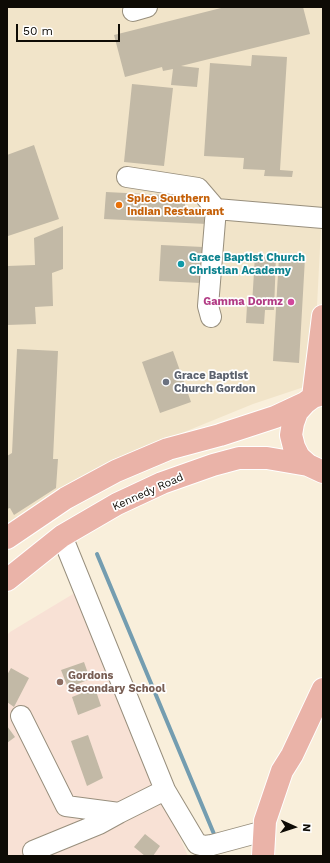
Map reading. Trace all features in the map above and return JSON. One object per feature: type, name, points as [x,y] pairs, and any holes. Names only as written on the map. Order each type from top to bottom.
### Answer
[{"type":"main road","points":[[318,474],[299,457],[291,435],[292,423],[297,412],[314,398],[323,316]]},
{"type":"main road","points":[[7,538],[66,498],[116,471],[168,449],[220,435],[275,417],[314,398]]},
{"type":"main road","name":"Kennedy Road","points":[[7,580],[62,536],[117,504],[162,483],[213,465],[239,458],[267,458],[318,474]]},
{"type":"main road","points":[[263,856],[265,821],[282,771],[292,755],[323,689]]},
{"type":"street","points":[[127,177],[198,188],[216,209],[323,218]]},
{"type":"street","points":[[211,317],[208,306],[216,209]]},
{"type":"street","points":[[62,536],[165,790],[198,844],[205,846],[212,845],[264,831]]},
{"type":"street","points":[[21,716],[78,833]]},
{"type":"street","points":[[33,851],[99,824],[165,790]]},
{"type":"street","points":[[66,806],[118,813]]},
{"type":"shaded area","points":[[7,7],[323,7],[323,189],[313,384],[253,404],[123,457],[7,528]]},
{"type":"shaded area","name":"Gordons Secondary School","points":[[78,591],[131,728],[188,856],[7,856],[7,635]]},
{"type":"building","points":[[225,7],[303,7],[310,34],[181,66],[199,68],[197,87],[171,85],[173,69],[163,71],[162,67],[125,77],[114,35]]},
{"type":"building","points":[[252,55],[287,57],[280,170],[293,171],[292,177],[264,176],[265,170],[243,169],[244,158],[204,156],[210,63],[251,66]]},
{"type":"building","points":[[132,84],[173,88],[164,166],[124,162]]},
{"type":"building","points":[[34,145],[59,219],[8,236],[7,155]]},
{"type":"building","points":[[106,192],[185,196],[185,212],[207,213],[207,224],[104,219]]},
{"type":"building","points":[[63,226],[63,269],[52,273],[53,306],[35,307],[36,324],[7,325],[7,266],[35,265],[34,238]]},
{"type":"building","name":"Grace Baptist Church Christian Academy","points":[[161,245],[203,247],[201,283],[159,281]]},
{"type":"building","points":[[255,255],[276,256],[274,310],[265,310],[264,324],[246,323],[247,305],[252,305]]},
{"type":"building","points":[[279,256],[305,258],[299,363],[273,361]]},
{"type":"building","points":[[17,349],[58,351],[53,459],[58,459],[56,488],[14,515],[10,508],[7,509],[7,456],[12,453]]},
{"type":"building","name":"Grace Baptist Church Gordon","points":[[173,351],[191,402],[160,413],[142,362]]},
{"type":"building","points":[[84,662],[90,679],[68,688],[61,670]]},
{"type":"building","points":[[11,668],[29,678],[14,707],[7,702],[7,675]]},
{"type":"building","points":[[95,688],[101,706],[78,715],[72,697]]},
{"type":"building","points":[[7,726],[15,737],[7,743]]},
{"type":"building","points":[[88,735],[103,778],[87,786],[71,741]]},
{"type":"building","points":[[145,834],[160,846],[153,856],[145,856],[134,847]]},
{"type":"waterway","points":[[97,554],[214,834]]},
{"type":"place","name":"Spice Southern Indian Restaurant","points":[[119,205]]},
{"type":"place","name":"Grace Baptist Church Christian Academy","points":[[181,264]]},
{"type":"place","name":"Gamma Dormz","points":[[291,302]]},
{"type":"place","name":"Grace Baptist Church Gordon","points":[[166,382]]},
{"type":"place","name":"Gordons Secondary School","points":[[60,682]]}]
